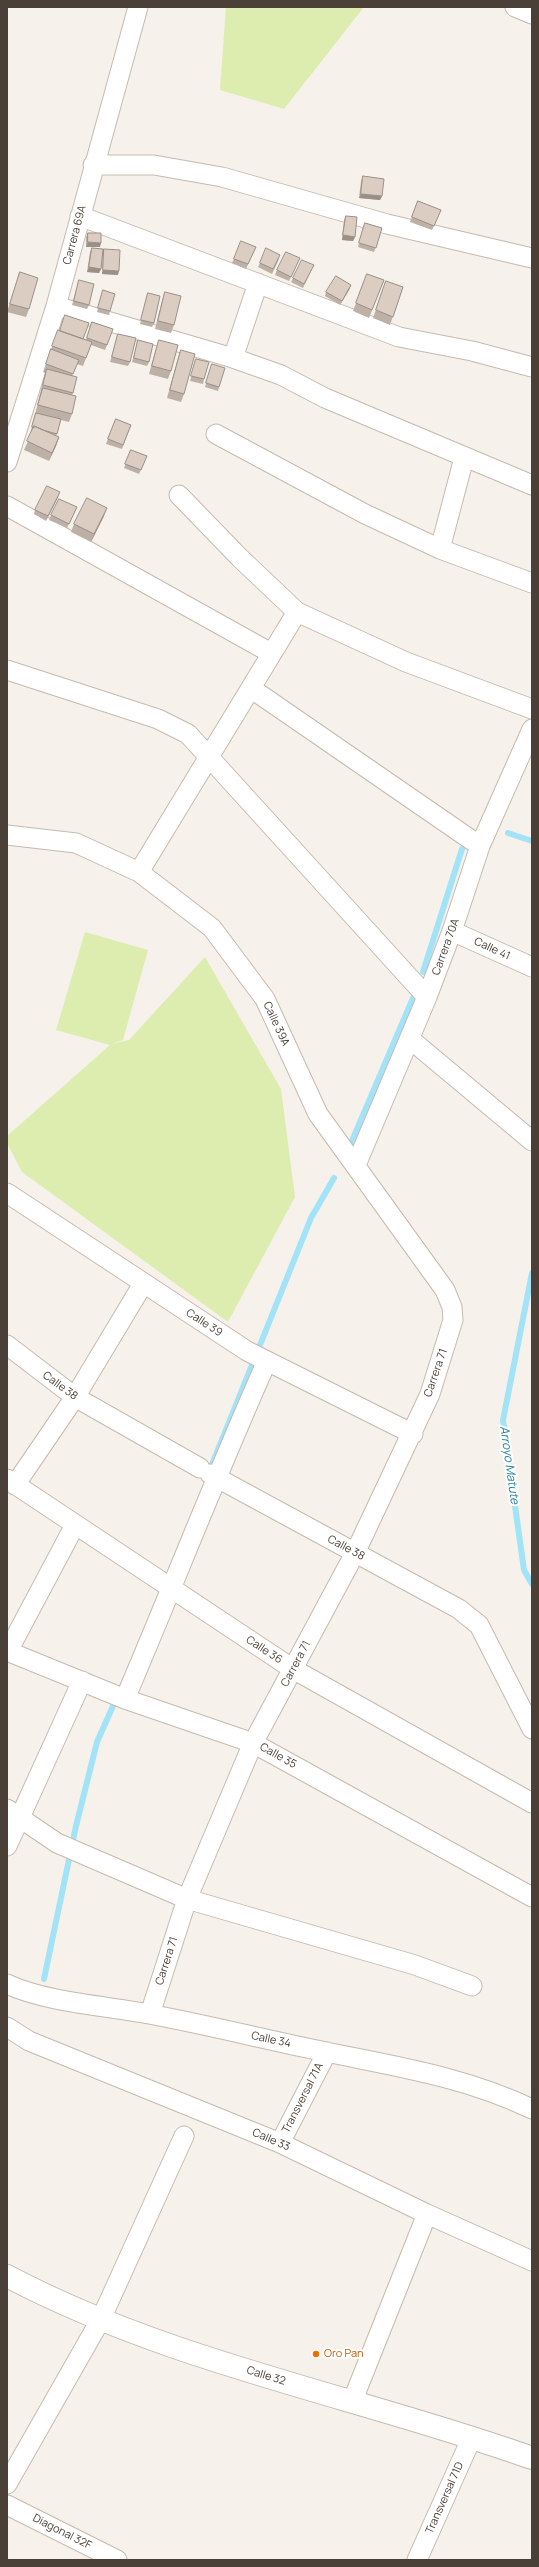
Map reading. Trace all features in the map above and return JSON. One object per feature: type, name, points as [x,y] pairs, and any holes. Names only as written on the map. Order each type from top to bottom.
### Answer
[{"type":"street","name":"Carrera 69A","points":[[7,462],[56,306],[93,165],[138,7]]},
{"type":"street","points":[[515,7],[532,14]]},
{"type":"street","points":[[93,165],[154,165],[222,177],[387,224],[532,258]]},
{"type":"street","points":[[80,216],[399,337],[472,351],[532,367]]},
{"type":"street","points":[[233,358],[258,283]]},
{"type":"street","points":[[56,306],[233,358],[281,375],[325,398],[464,458],[532,485]]},
{"type":"street","points":[[216,434],[365,514],[440,549],[532,583]]},
{"type":"street","points":[[440,549],[464,458]]},
{"type":"street","points":[[179,495],[240,558],[297,612],[406,662],[532,709]]},
{"type":"street","points":[[7,506],[271,653]]},
{"type":"street","points":[[139,872],[297,612]]},
{"type":"street","points":[[7,670],[158,719],[188,734],[209,759],[427,997]]},
{"type":"street","points":[[252,688],[480,846]]},
{"type":"street","name":"Carrera 70A","points":[[356,1165],[427,997],[452,931],[480,846],[532,729]]},
{"type":"street","name":"Calle 39A","points":[[7,835],[76,843],[139,872],[212,928],[264,999],[318,1114],[445,1290],[452,1307],[454,1320]]},
{"type":"street","name":"Calle 41","points":[[452,931],[532,967]]},
{"type":"street","points":[[410,1039],[532,1141]]},
{"type":"street","name":"Calle 39","points":[[7,1193],[143,1284],[259,1357],[413,1434]]},
{"type":"street","points":[[11,1482],[75,1397],[143,1284]]},
{"type":"street","name":"Carrera 71","points":[[150,2014],[187,1899],[253,1742],[355,1553],[413,1434],[430,1394],[454,1320]]},
{"type":"street","name":"Calle 38","points":[[7,1345],[75,1397],[209,1473],[459,1609],[479,1624],[532,1729]]},
{"type":"street","points":[[119,1696],[209,1473],[259,1357]]},
{"type":"street","name":"Calle 36","points":[[11,1482],[293,1669],[532,1802]]},
{"type":"street","points":[[8,1651],[75,1525]]},
{"type":"street","name":"Calle 35","points":[[8,1651],[119,1696],[253,1742],[532,1897]]},
{"type":"street","points":[[7,1846],[14,1814],[82,1680]]},
{"type":"street","points":[[14,1814],[57,1843],[187,1899],[415,1965],[472,1986]]},
{"type":"street","name":"Calle 34","points":[[7,1984],[46,1996],[150,2014],[421,2071],[496,2092],[532,2109]]},
{"type":"street","name":"Calle 33","points":[[7,2027],[29,2041],[280,2143],[427,2214],[532,2261]]},
{"type":"street","name":"Transversal 71A","points":[[280,2143],[326,2052]]},
{"type":"street","points":[[7,2484],[101,2319],[184,2136]]},
{"type":"street","points":[[352,2402],[427,2214]]},
{"type":"street","name":"Calle 32","points":[[7,2276],[50,2299],[189,2352],[472,2437],[532,2458]]},
{"type":"street","name":"Transversal 71D","points":[[417,2560],[472,2437]]},
{"type":"street","name":"Diagonal 32F","points":[[7,2504],[117,2560]]},
{"type":"green space","points":[[226,7],[364,7],[284,109],[220,90]]},
{"type":"green space","points":[[85,932],[148,950],[123,1040],[111,1044],[129,1040],[205,957],[281,1089],[295,1197],[228,1322],[22,1172],[7,1143],[7,1136],[110,1045],[56,1030]]},
{"type":"building","points":[[363,176],[384,179],[382,196],[361,194]]},
{"type":"building","points":[[418,201],[441,210],[434,226],[412,217]]},
{"type":"building","points":[[346,216],[357,217],[355,237],[343,235]]},
{"type":"building","points":[[365,223],[382,228],[376,248],[359,243]]},
{"type":"building","points":[[88,233],[101,233],[101,243],[88,242]]},
{"type":"building","points":[[241,241],[256,247],[248,264],[234,259]]},
{"type":"building","points":[[92,248],[103,249],[101,269],[89,267]]},
{"type":"building","points":[[266,248],[280,255],[273,269],[260,263]]},
{"type":"building","points":[[104,249],[120,250],[119,271],[103,270]]},
{"type":"building","points":[[286,252],[300,258],[291,277],[277,270]]},
{"type":"building","points":[[302,260],[314,265],[304,284],[293,278]]},
{"type":"building","points":[[20,272],[38,278],[29,309],[10,304]]},
{"type":"building","points":[[367,274],[384,280],[372,310],[356,303]]},
{"type":"building","points":[[336,276],[351,285],[342,301],[326,292]]},
{"type":"building","points":[[79,280],[94,284],[89,305],[74,301]]},
{"type":"building","points":[[386,281],[403,287],[393,317],[376,310]]},
{"type":"building","points":[[103,290],[115,294],[110,311],[98,308]]},
{"type":"building","points":[[165,292],[181,296],[174,325],[158,321]]},
{"type":"building","points":[[148,293],[160,296],[154,323],[141,320]]},
{"type":"building","points":[[65,315],[89,323],[83,339],[60,331]]},
{"type":"building","points":[[92,322],[113,329],[107,345],[87,338]]},
{"type":"building","points":[[58,330],[92,342],[86,358],[52,346]]},
{"type":"building","points":[[118,334],[136,338],[130,362],[112,357]]},
{"type":"building","points":[[138,340],[153,344],[149,362],[134,358]]},
{"type":"building","points":[[159,340],[178,345],[171,371],[152,366]]},
{"type":"building","points":[[51,349],[79,360],[73,374],[46,364]]},
{"type":"building","points":[[181,350],[195,354],[184,394],[170,390]]},
{"type":"building","points":[[196,359],[209,362],[204,379],[191,376]]},
{"type":"building","points":[[212,364],[225,368],[219,387],[206,383]]},
{"type":"building","points":[[47,369],[77,377],[73,393],[43,385]]},
{"type":"building","points":[[43,388],[76,396],[72,414],[38,405]]},
{"type":"building","points":[[36,413],[61,419],[57,434],[34,426],[34,428],[32,427]]},
{"type":"building","points":[[116,419],[131,425],[123,445],[108,439]]},
{"type":"building","points":[[34,426],[59,437],[52,453],[27,441]]},
{"type":"building","points":[[131,450],[147,456],[141,470],[125,464]]},
{"type":"building","points":[[47,486],[60,492],[48,516],[35,510]]},
{"type":"building","points":[[87,498],[107,508],[94,534],[74,524]]},
{"type":"building","points":[[59,499],[77,507],[69,524],[51,515]]},
{"type":"waterway","points":[[508,833],[532,841]]},
{"type":"waterway","points":[[423,972],[462,849]]},
{"type":"waterway","points":[[349,1148],[413,998]]},
{"type":"waterway","points":[[209,1472],[311,1218],[334,1178]]},
{"type":"waterway","name":"Arroyo Matute","points":[[532,1273],[503,1420],[524,1570],[532,1584]]},
{"type":"waterway","points":[[44,1979],[76,1826],[97,1742],[117,1697]]},
{"type":"place","name":"Oro Pan","points":[[316,2354]]}]
